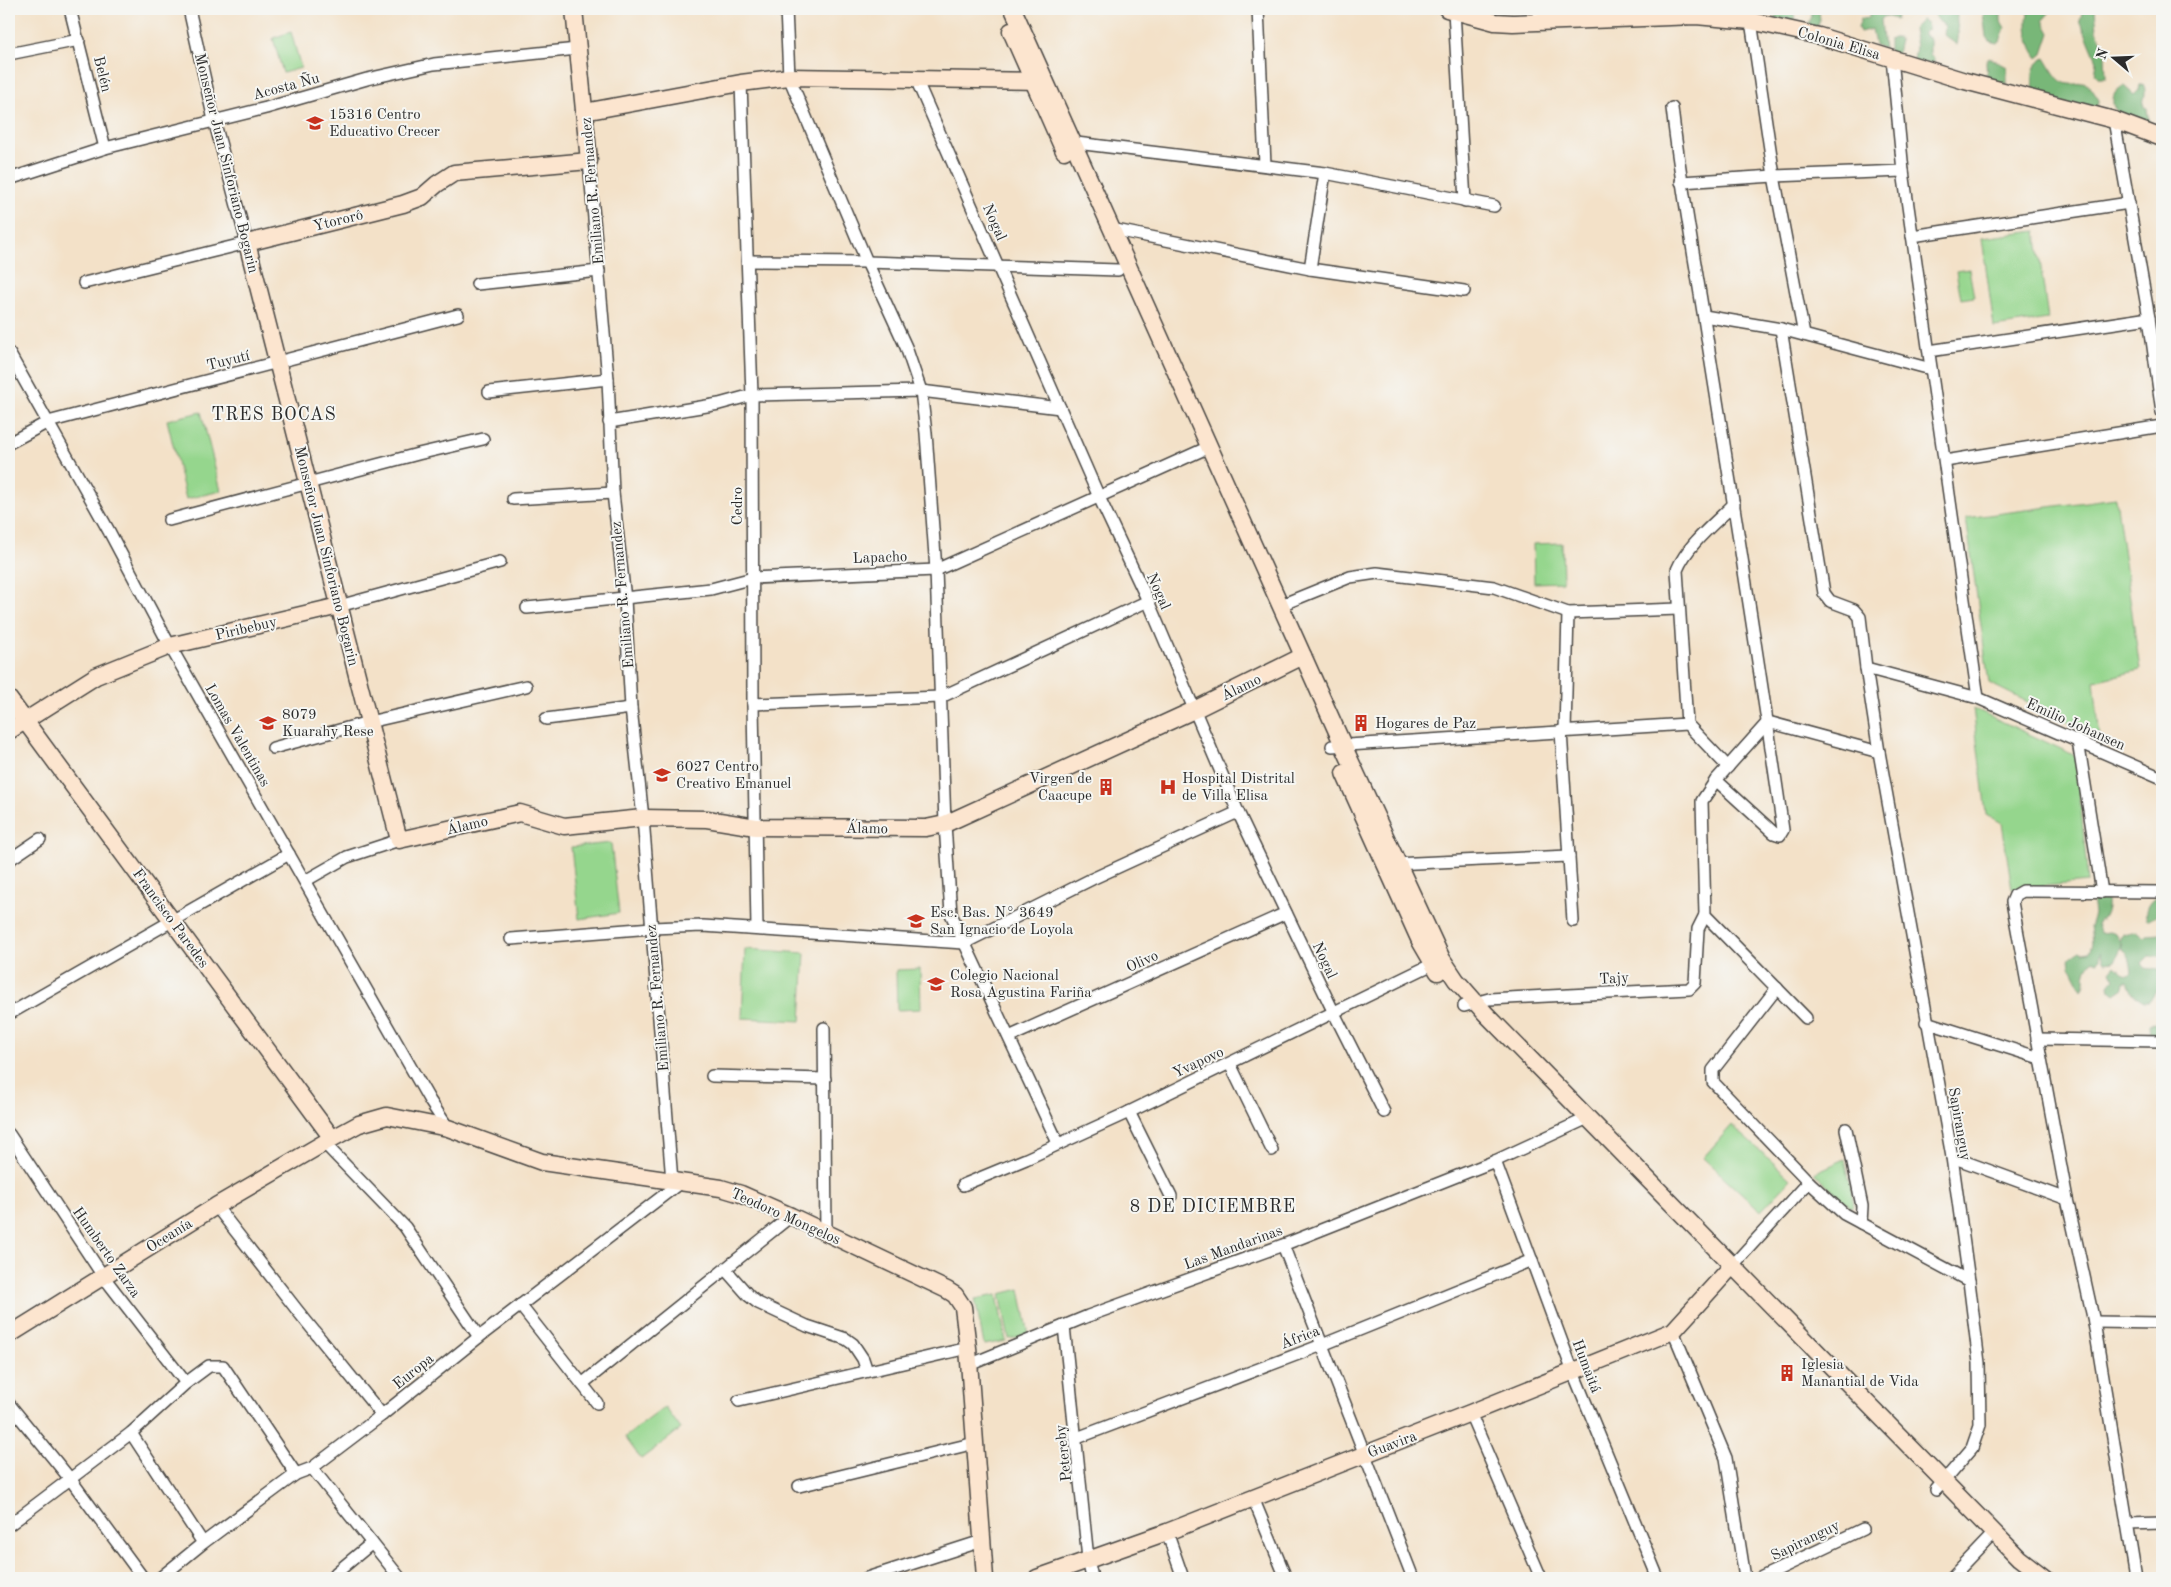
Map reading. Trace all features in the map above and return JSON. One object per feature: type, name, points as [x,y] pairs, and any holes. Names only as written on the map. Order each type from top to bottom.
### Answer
[{"type":"street","name":"Belén","points":[[70,9],[105,148]]},
{"type":"street","name":"Monseñor Juan Sinforiano Bogarin","points":[[189,9],[214,120],[278,363],[399,840]]},
{"type":"street","name":"Emiliano R. Fernandez","points":[[574,9],[600,270],[608,379],[613,493],[625,599],[631,708],[643,818],[676,1181]]},
{"type":"street","points":[[786,9],[789,76],[867,262],[906,347],[921,391],[936,570],[945,824],[951,914],[1058,1143]]},
{"type":"street","points":[[1002,9],[1039,81]]},
{"type":"street","points":[[1012,9],[1039,81],[1066,142],[1448,987],[1470,1004],[1990,1537],[2025,1578]]},
{"type":"street","points":[[1258,9],[1265,165]]},
{"type":"street","points":[[1450,10],[1465,201]]},
{"type":"street","name":"Colonia Elisa","points":[[1450,10],[1495,22],[1539,15],[1663,13],[1751,21],[1819,36],[1965,81],[2114,120],[2162,138]]},
{"type":"street","points":[[1751,21],[1774,176],[1804,335]]},
{"type":"street","points":[[9,54],[79,40]]},
{"type":"street","name":"Acosta Ñu","points":[[9,179],[105,148],[266,108],[367,79],[434,64],[577,49]]},
{"type":"street","points":[[1892,58],[1903,171],[1978,698]]},
{"type":"street","points":[[584,112],[789,76],[1039,81]]},
{"type":"street","name":"Nogal","points":[[916,79],[1099,498],[1148,602],[1238,812],[1334,1013],[1384,1112]]},
{"type":"street","name":"Cedro","points":[[741,83],[752,395],[753,704],[757,929]]},
{"type":"street","points":[[1672,108],[1680,182],[1704,316],[1734,504],[1768,722],[1782,833],[1780,835],[1774,833],[1716,780]]},
{"type":"street","points":[[2114,120],[2149,318],[2162,412]]},
{"type":"street","points":[[1066,142],[1265,165],[1325,174],[1494,206]]},
{"type":"street","name":"Ytororô","points":[[84,283],[403,204],[422,197],[454,173],[589,161]]},
{"type":"street","points":[[1680,182],[1903,171]]},
{"type":"street","points":[[1310,269],[1325,174]]},
{"type":"street","points":[[1912,236],[2129,203]]},
{"type":"street","points":[[1111,239],[1464,291]]},
{"type":"street","points":[[1111,239],[1118,270],[1281,605],[1299,659]]},
{"type":"street","points":[[748,261],[867,262],[1118,270]]},
{"type":"street","points":[[477,284],[600,270]]},
{"type":"street","name":"Tuyutí","points":[[9,443],[48,422],[458,315]]},
{"type":"street","points":[[1704,316],[1780,329],[1931,369]]},
{"type":"street","points":[[1929,352],[2149,318]]},
{"type":"street","name":"Sapiranguy","points":[[1780,329],[1824,593],[1830,601],[1858,613],[1860,617],[1879,752],[1926,1022],[1952,1158],[1979,1364],[1980,1425],[1972,1448],[1940,1486]]},
{"type":"street","name":"Lomas Valentinas","points":[[9,354],[170,646],[430,1101],[448,1128]]},
{"type":"street","points":[[489,392],[608,379]]},
{"type":"street","points":[[609,422],[718,404],[752,395],[921,391],[1060,408]]},
{"type":"street","points":[[1945,461],[2162,426]]},
{"type":"street","points":[[169,520],[308,482],[483,440]]},
{"type":"street","name":"Lapacho","points":[[527,608],[711,589],[753,578],[936,570],[1204,450]]},
{"type":"street","points":[[513,499],[613,493]]},
{"type":"street","points":[[1728,767],[1687,724],[1677,570],[1680,561],[1734,504]]},
{"type":"street","name":"Piribebuy","points":[[9,731],[96,676],[170,646],[339,606],[500,562]]},
{"type":"street","points":[[1281,605],[1350,577],[1377,573],[1494,586],[1568,613],[1679,609]]},
{"type":"street","points":[[753,704],[940,697],[1148,602]]},
{"type":"street","points":[[1568,613],[1563,731],[1573,921]]},
{"type":"street","name":"Álamo","points":[[399,840],[520,813],[564,826],[643,818],[707,819],[756,827],[926,828],[945,824],[1194,710],[1299,659]]},
{"type":"street","name":"Emilio Johansen","points":[[1866,668],[1978,698],[2162,778]]},
{"type":"street","points":[[273,748],[369,722],[526,686]]},
{"type":"street","name":"Francisco Paredes","points":[[9,699],[172,920],[328,1141]]},
{"type":"street","points":[[546,719],[631,708]]},
{"type":"street","points":[[1768,722],[1879,752]]},
{"type":"street","name":"Tajy","points":[[1470,1004],[1498,998],[1689,989],[1695,983],[1698,929],[1705,915],[1702,800],[1716,780],[1768,722]]},
{"type":"street","points":[[1338,745],[1687,724]]},
{"type":"street","points":[[2078,741],[2102,892]]},
{"type":"street","points":[[511,939],[703,926],[964,943],[1092,879],[1238,812]]},
{"type":"street","points":[[9,860],[40,839]]},
{"type":"street","points":[[305,881],[347,857],[399,840]]},
{"type":"street","points":[[9,1014],[288,854]]},
{"type":"street","points":[[1392,864],[1569,856]]},
{"type":"street","points":[[2136,1578],[2094,1322],[2067,1199],[2012,902],[2015,895],[2022,891],[2162,892]]},
{"type":"street","name":"Olivo","points":[[1010,1037],[1286,913]]},
{"type":"street","points":[[1705,915],[1806,1018]]},
{"type":"street","name":"Yvapovo","points":[[963,1185],[1026,1160],[1058,1143],[1129,1112],[1437,962]]},
{"type":"street","points":[[1777,988],[1713,1070],[1713,1082],[1809,1182],[1844,1214],[1969,1281]]},
{"type":"street","points":[[1926,1022],[2040,1058]]},
{"type":"street","points":[[824,1028],[826,1233]]},
{"type":"street","points":[[2037,1039],[2162,1041]]},
{"type":"street","points":[[1230,1064],[1272,1150]]},
{"type":"street","points":[[712,1076],[825,1079]]},
{"type":"street","points":[[1129,1112],[1171,1196]]},
{"type":"street","name":"Teodoro Mongelos","points":[[328,1141],[358,1124],[387,1116],[448,1128],[542,1162],[721,1188],[741,1194],[791,1216],[955,1295],[963,1307],[968,1348],[984,1578]]},
{"type":"street","name":"Las Mandarinas","points":[[969,1365],[1064,1326],[1283,1245],[1495,1161],[1582,1120]]},
{"type":"street","points":[[1846,1129],[1862,1206],[1861,1223]]},
{"type":"street","name":"Humberto Zarza","points":[[9,1134],[103,1276],[186,1383]]},
{"type":"street","points":[[328,1141],[405,1227],[479,1336]]},
{"type":"street","name":"Oceanía","points":[[11,1329],[328,1141]]},
{"type":"street","points":[[1952,1158],[2067,1199]]},
{"type":"street","name":"Humaitá","points":[[1495,1161],[1573,1372],[1658,1578]]},
{"type":"street","name":"Europa","points":[[160,1578],[203,1543],[296,1474],[312,1468],[382,1415],[676,1181]]},
{"type":"street","points":[[1728,1269],[1809,1182]]},
{"type":"street","points":[[216,1206],[382,1415]]},
{"type":"street","points":[[582,1384],[791,1216]]},
{"type":"street","points":[[1283,1245],[1412,1578]]},
{"type":"street","name":"África","points":[[1076,1438],[1322,1345],[1532,1260]]},
{"type":"street","name":"Guavira","points":[[1037,1578],[1168,1532],[1673,1331],[1728,1269]]},
{"type":"street","points":[[726,1270],[749,1296],[758,1303],[807,1326],[840,1336],[853,1344],[863,1358],[867,1372]]},
{"type":"street","points":[[520,1305],[597,1403]]},
{"type":"street","points":[[2094,1322],[2162,1323]]},
{"type":"street","name":"Petereby","points":[[1064,1326],[1088,1559],[1092,1578]]},
{"type":"street","points":[[1673,1331],[1726,1458],[1745,1578]]},
{"type":"street","points":[[739,1402],[968,1348]]},
{"type":"street","points":[[9,1525],[131,1433],[186,1383],[209,1366],[218,1364],[223,1366],[296,1474]]},
{"type":"street","points":[[9,1404],[71,1480],[143,1578]]},
{"type":"street","points":[[1470,1413],[1541,1578]]},
{"type":"street","points":[[131,1433],[203,1543]]},
{"type":"street","points":[[799,1486],[975,1443]]},
{"type":"street","points":[[312,1468],[400,1578]]},
{"type":"street","points":[[1253,1498],[1286,1578]]},
{"type":"street","points":[[2127,1524],[2162,1524]]},
{"type":"street","name":"Sapiranguy","points":[[1760,1578],[1863,1529]]},
{"type":"street","points":[[1168,1532],[1183,1578]]},
{"type":"street","points":[[1951,1578],[1990,1537]]},
{"type":"street","points":[[1990,1537],[2029,1568],[2045,1578]]},
{"type":"street","points":[[867,1578],[982,1541]]},
{"type":"street","points":[[336,1573],[372,1543]]},
{"type":"green space","points":[[1779,9],[1792,11],[1795,18],[1792,27],[1775,19]]},
{"type":"green space","points":[[1815,9],[1819,11],[1820,20],[1815,31],[1807,28],[1812,16],[1811,11]]},
{"type":"green space","points":[[1870,9],[1900,9],[1896,19],[1884,16],[1881,20],[1884,49],[1875,45],[1872,29],[1860,32],[1858,28],[1861,19],[1869,18]]},
{"type":"green space","points":[[1932,9],[1958,9],[1957,45],[1944,35],[1945,26],[1936,19]]},
{"type":"green space","points":[[1968,9],[2001,9],[2001,21],[2005,28],[2000,41],[1997,43],[1989,41],[1986,37],[1983,12]]},
{"type":"green space","points":[[2025,9],[2049,9],[2050,12],[2043,20],[2050,33],[2043,54],[2038,58],[2028,37],[2028,14]]},
{"type":"green space","points":[[2083,9],[2095,9],[2097,30],[2105,54],[2106,78],[2099,78],[2095,74],[2097,61],[2080,20]]},
{"type":"green space","points":[[1922,20],[1927,23],[1928,29],[1922,34],[1930,40],[1930,54],[1934,58],[1934,63],[1914,62],[1916,46],[1913,29]]},
{"type":"green space","points":[[291,32],[301,68],[283,73],[273,38]]},
{"type":"green space","points":[[1893,38],[1900,40],[1897,53],[1889,53],[1889,40]]},
{"type":"green space","points":[[1989,57],[2007,67],[2007,84],[1987,80],[1986,61]]},
{"type":"green space","points":[[2045,58],[2059,79],[2069,84],[2084,82],[2091,88],[2099,100],[2095,111],[2032,95],[2033,70]]},
{"type":"green space","points":[[2143,84],[2145,90],[2144,107],[2147,108],[2149,123],[2145,126],[2117,112],[2113,104],[2113,97],[2120,88],[2124,86],[2134,95],[2139,90],[2140,85]]},
{"type":"green space","points":[[2036,231],[2048,319],[1994,327],[1982,238]]},
{"type":"green space","points":[[1969,269],[1974,297],[1961,299],[1956,271]]},
{"type":"green space","points":[[201,412],[221,491],[186,499],[167,420]]},
{"type":"green space","points":[[2116,498],[2140,670],[2094,681],[2100,738],[1989,683],[1966,518]]},
{"type":"green space","points":[[1562,543],[1563,582],[1534,583],[1533,544]]},
{"type":"green space","points":[[1973,708],[2076,756],[2088,882],[2012,889],[2002,823],[1986,814]]},
{"type":"green space","points":[[611,843],[619,913],[579,919],[571,847]]},
{"type":"green space","points":[[2106,893],[2106,911],[2102,920],[2099,920],[2096,924],[2100,933],[2110,932],[2116,934],[2120,941],[2123,934],[2136,931],[2144,937],[2146,935],[2162,934],[2162,956],[2149,956],[2142,963],[2145,968],[2159,970],[2162,986],[2149,1001],[2144,1001],[2133,994],[2128,982],[2125,982],[2124,988],[2115,994],[2110,990],[2109,985],[2114,979],[2110,971],[2115,965],[2125,974],[2129,975],[2132,972],[2130,959],[2122,950],[2121,942],[2114,961],[2105,962],[2100,952],[2100,960],[2097,962],[2093,960],[2086,970],[2085,983],[2082,989],[2070,967],[2069,958],[2080,951],[2083,953],[2089,952],[2092,943],[2090,927],[2094,914],[2092,899],[2094,894]]},
{"type":"green space","points":[[2158,896],[2162,898],[2162,916],[2158,914],[2147,920],[2148,906]]},
{"type":"green space","points":[[745,949],[805,953],[801,1021],[742,1018]]},
{"type":"green space","points":[[920,969],[921,1009],[897,1010],[896,970]]},
{"type":"green space","points":[[2154,1023],[2162,1026],[2162,1039],[2150,1037],[2149,1024]]},
{"type":"green space","points":[[1732,1125],[1791,1179],[1761,1211],[1703,1158]]},
{"type":"green space","points":[[1845,1159],[1854,1205],[1851,1207],[1814,1173]]},
{"type":"green space","points":[[1020,1289],[1029,1335],[1009,1339],[1000,1294]]},
{"type":"green space","points":[[997,1295],[1006,1341],[984,1345],[975,1299]]},
{"type":"green space","points":[[665,1407],[681,1429],[641,1459],[625,1437]]},
{"type":"place","name":"15316 Centro Educativo Crecer","points":[[315,123]]},
{"type":"place","name":"8079 Kuarahy Rese","points":[[268,723]]},
{"type":"place","name":"Hogares de Paz","points":[[1361,723]]},
{"type":"place","name":"6027 Centro Creativo Emanuel","points":[[662,775]]},
{"type":"place","name":"Virgen de Caacupe","points":[[1106,787]]},
{"type":"place","name":"Hospital Distrital de Villa Elisa","points":[[1168,787]]},
{"type":"place","name":"Esc. Bas. N° 3649 San Ignacio de Loyola","points":[[916,921]]},
{"type":"place","name":"Colegio Nacional Rosa Agustina Fariña","points":[[936,984]]},
{"type":"place","name":"Iglesia Manantial de Vida","points":[[1787,1373]]},
{"type":"district","name":"TRES BOCAS","points":[[274,414]]},
{"type":"district","name":"8 DE DICIEMBRE","points":[[1213,1206]]}]
